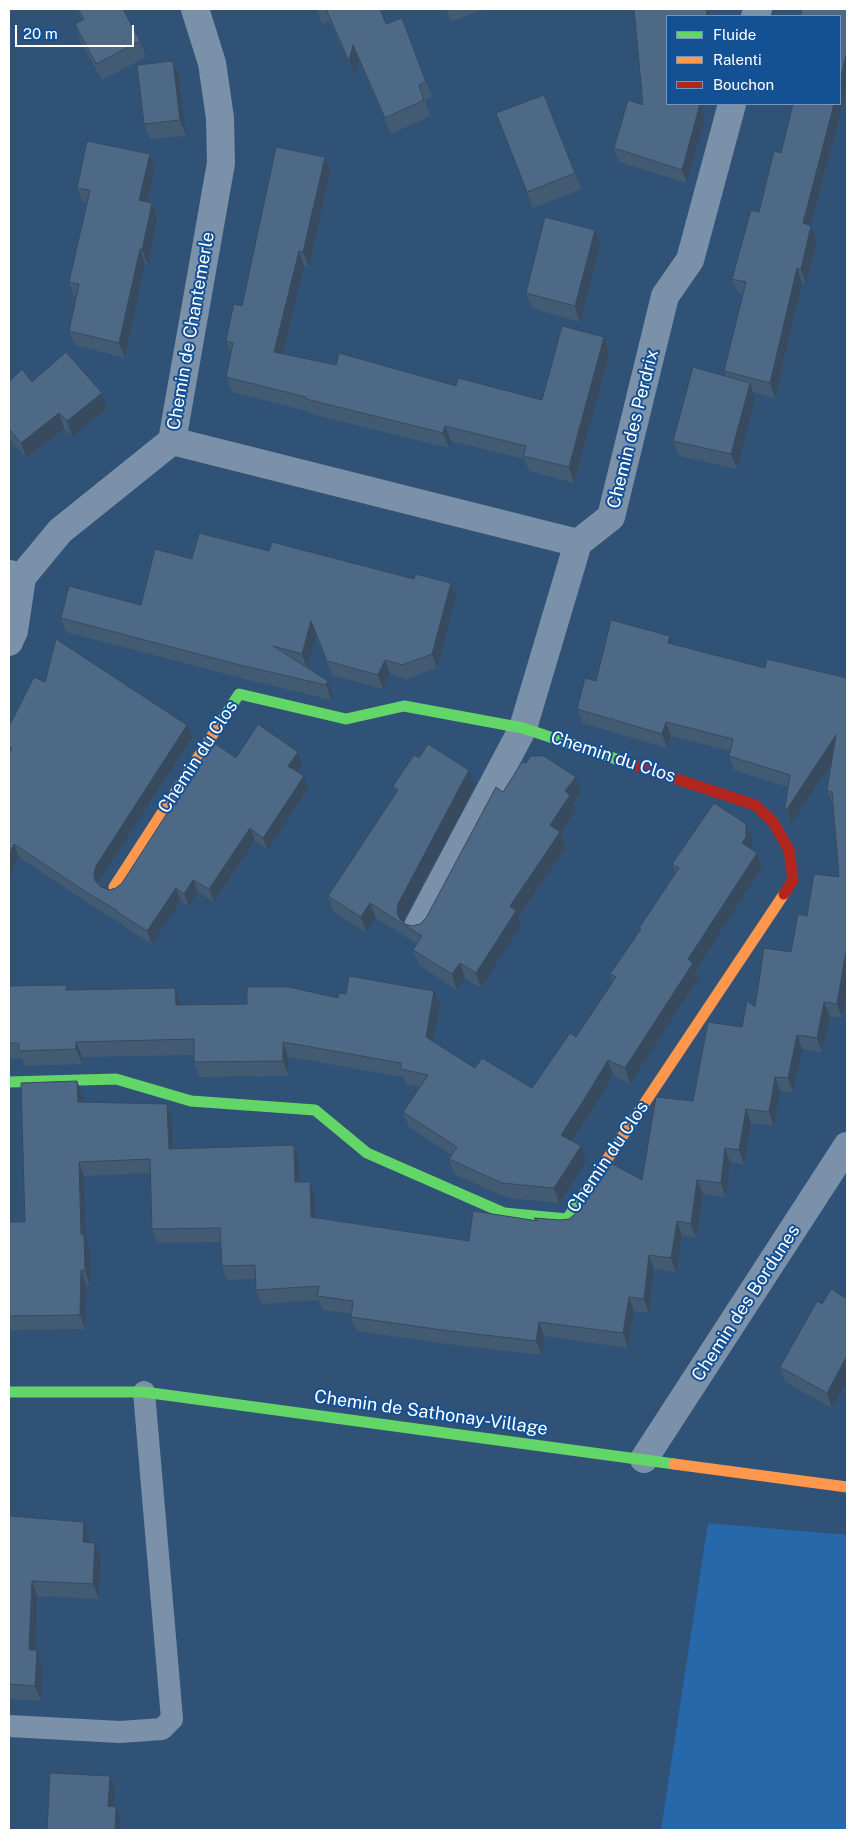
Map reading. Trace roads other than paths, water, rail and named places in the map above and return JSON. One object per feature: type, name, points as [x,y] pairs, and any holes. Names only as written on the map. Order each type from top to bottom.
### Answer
[{"type":"street","name":"Chemin de Chantemerle","points":[[15,576],[60,531],[172,441],[221,163],[220,118],[212,64],[195,9]]},
{"type":"street","name":"Chemin des Perdrix","points":[[578,543],[611,517],[665,296],[690,260],[732,105]]},
{"type":"street","points":[[172,441],[578,543],[523,728],[418,926]]},
{"type":"street","points":[[9,642],[14,631],[15,576]]},
{"type":"street","name":"Chemin du Clos","points":[[11,1082],[116,1079],[190,1101],[315,1110],[367,1153],[504,1213],[568,1218],[792,880],[788,850],[773,822],[755,805],[523,728],[404,706],[346,719],[239,694],[114,887]]},
{"type":"street","name":"Chemin des Bordunes","points":[[644,1459],[847,1146]]},
{"type":"street","name":"Chemin de Sathonay-Village","points":[[9,1392],[144,1392],[847,1486]]},
{"type":"lane","points":[[9,1726],[120,1732],[162,1729],[172,1718],[144,1392]]}]
